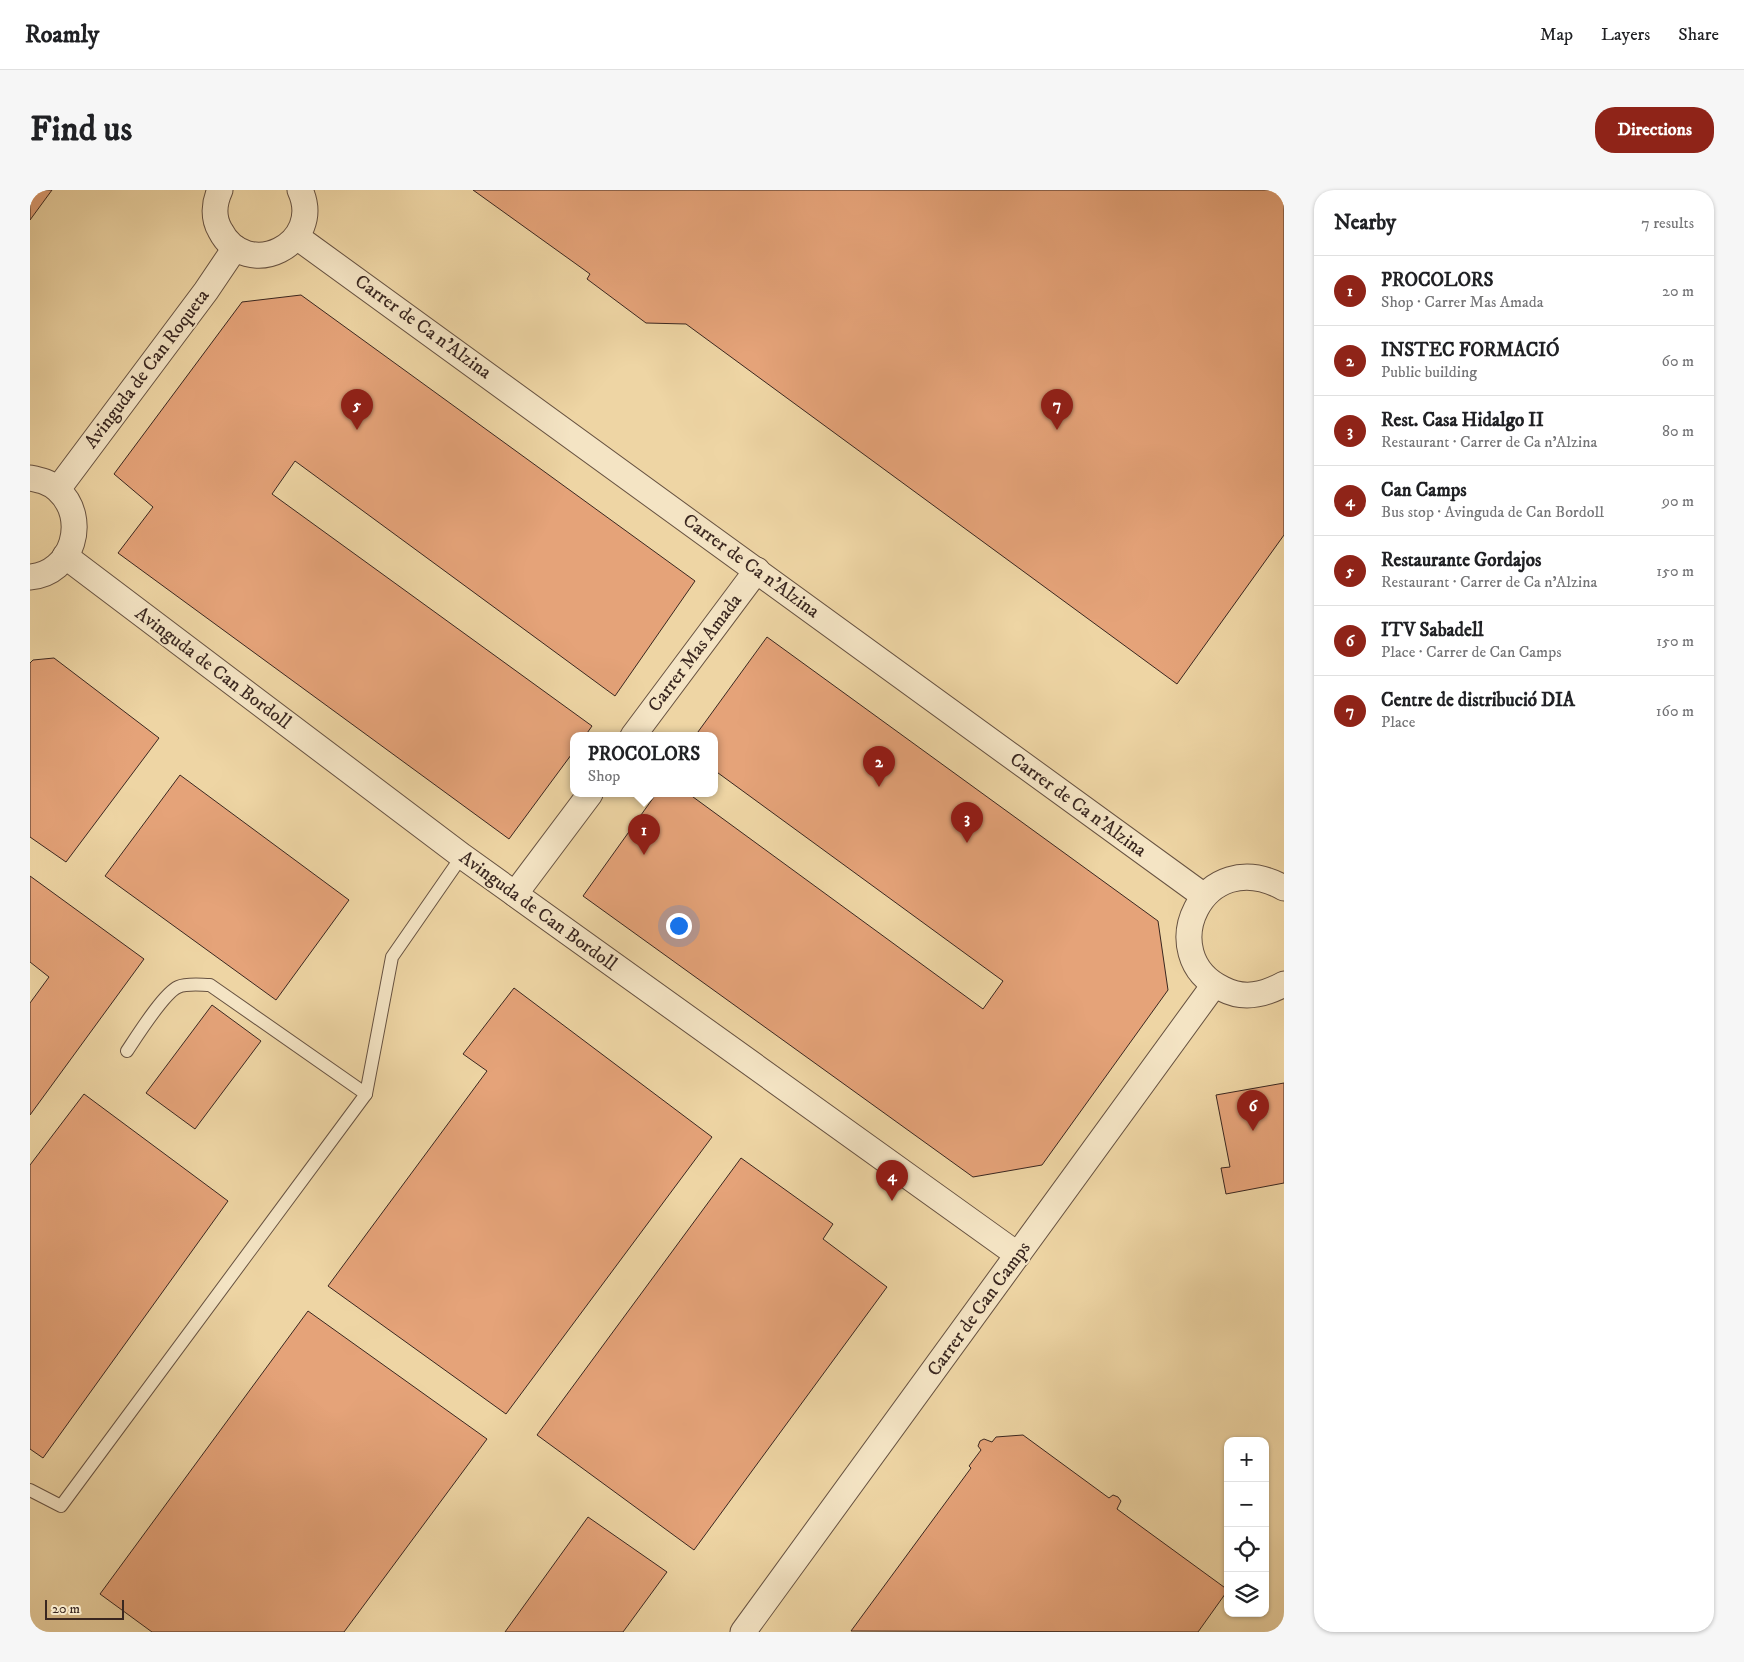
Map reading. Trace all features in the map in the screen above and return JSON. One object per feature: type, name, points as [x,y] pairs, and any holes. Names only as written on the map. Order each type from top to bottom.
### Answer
[{"type":"street","points":[[220,190],[214,211],[217,226],[224,238],[234,248],[247,254],[261,256],[275,253],[287,247],[297,237],[303,224],[305,211],[300,190]]},
{"type":"street","name":"Carrer de Ca n'Alzina","points":[[297,237],[1204,896]]},
{"type":"street","name":"Avinguda de Can Roqueta","points":[[58,489],[206,291],[234,248]]},
{"type":"street","points":[[30,478],[43,480],[58,489],[69,502],[75,518],[75,534],[70,550],[61,563],[48,572],[30,577]]},
{"type":"street","name":"Avinguda de Can Bordoll","points":[[65,556],[462,856],[1018,1255]]},
{"type":"street","name":"Carrer Mas Amada","points":[[636,732],[757,570]]},
{"type":"street","points":[[515,894],[588,797]]},
{"type":"street","points":[[1284,888],[1270,880],[1252,877],[1234,878],[1218,885],[1204,896],[1193,914],[1188,933],[1191,953],[1200,971],[1214,985],[1231,994],[1251,996],[1270,992],[1284,984]]},
{"type":"street","name":"Carrer de Can Camps","points":[[743,1632],[1214,985]]},
{"type":"lane","points":[[30,1490],[61,1506],[366,1094],[392,957],[462,856]]},
{"type":"lane","points":[[127,1051],[162,1002],[178,987],[210,985],[366,1094]]},
{"type":"building","points":[[30,190],[52,190],[30,220]]},
{"type":"building","points":[[473,190],[1284,190],[1284,535],[1177,684],[686,324],[646,323],[587,279],[590,274]]},
{"type":"building","points":[[301,295],[695,581],[615,696],[295,461],[272,494],[592,726],[588,732],[570,732],[570,756],[509,839],[118,553],[153,507],[114,474],[242,302]]},
{"type":"building","points":[[767,637],[1158,921],[1168,990],[1042,1165],[973,1177],[583,896],[654,797],[693,797],[983,1009],[1003,981],[718,773],[718,732],[698,732]]},
{"type":"building","points":[[54,658],[159,738],[66,862],[30,837],[30,663],[33,660]]},
{"type":"building","points":[[180,775],[349,900],[276,1000],[105,876]]},
{"type":"building","points":[[30,876],[144,959],[30,1115],[30,1003],[49,977],[30,962]]},
{"type":"building","points":[[514,988],[712,1137],[506,1414],[328,1286],[487,1071],[463,1054]]},
{"type":"building","points":[[212,1005],[261,1041],[195,1129],[146,1093]]},
{"type":"building","points":[[1284,1083],[1284,1183],[1226,1194],[1221,1168],[1230,1167],[1216,1095]]},
{"type":"building","points":[[84,1094],[228,1201],[43,1458],[30,1449],[30,1165]]},
{"type":"building","points":[[741,1158],[833,1224],[823,1239],[887,1287],[694,1550],[537,1435]]},
{"type":"building","points":[[308,1311],[487,1439],[344,1632],[152,1632],[100,1594]]},
{"type":"building","points":[[1023,1435],[1109,1498],[1113,1495],[1118,1497],[1121,1501],[1117,1509],[1224,1587],[1224,1596],[1198,1632],[851,1631],[971,1468],[969,1466],[981,1450],[978,1446],[980,1441],[984,1439],[992,1442],[996,1437]]},
{"type":"building","points":[[588,1517],[667,1572],[623,1632],[505,1632]]},
{"type":"place","name":"Restaurante Gordajos","points":[[357,430]]},
{"type":"place","name":"Centre de distribució DIA","points":[[1057,430]]},
{"type":"place","name":"INSTEC FORMACIÓ","points":[[879,787]]},
{"type":"place","name":"Rest. Casa Hidalgo II","points":[[967,843]]},
{"type":"place","name":"PROCOLORS","points":[[644,855]]},
{"type":"place","name":"ITV Sabadell","points":[[1253,1131]]},
{"type":"place","name":"Can Camps","points":[[892,1201]]}]
